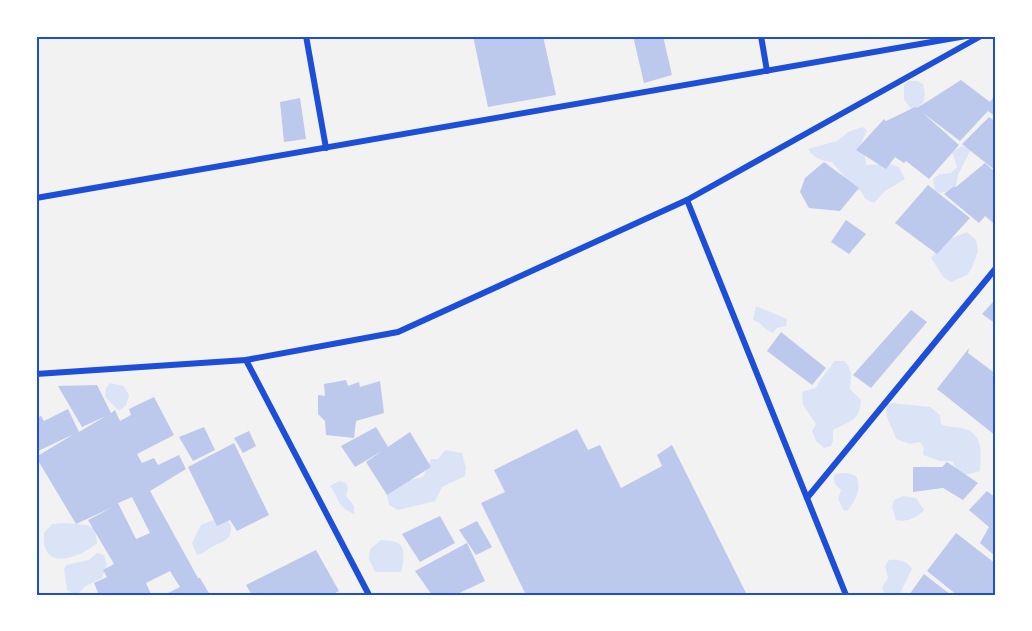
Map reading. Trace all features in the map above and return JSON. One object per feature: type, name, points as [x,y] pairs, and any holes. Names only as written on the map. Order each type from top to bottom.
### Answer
[{"type":"street","points":[[306,36],[326,148]]},
{"type":"street","points":[[761,36],[767,71]]},
{"type":"street","points":[[36,198],[966,36]]},
{"type":"street","points":[[36,374],[246,360],[398,332],[687,200],[981,36]]},
{"type":"street","points":[[687,200],[846,595]]},
{"type":"street","points":[[807,498],[996,268]]},
{"type":"street","points":[[246,360],[369,595]]},
{"type":"shaded area","points":[[909,81],[923,84],[925,93],[923,103],[913,111],[904,100],[904,85]]},
{"type":"shaded area","points":[[862,127],[867,130],[861,144],[865,150],[866,165],[890,164],[899,167],[905,179],[885,191],[874,203],[865,199],[861,191],[853,187],[832,162],[818,158],[808,149],[837,141],[848,132]]},
{"type":"shaded area","points":[[962,146],[971,149],[958,175],[956,187],[939,193],[935,190],[933,179],[940,174],[951,173],[957,167],[952,152]]},
{"type":"shaded area","points":[[967,232],[976,240],[978,251],[967,275],[951,282],[944,278],[931,258],[945,241]]},
{"type":"shaded area","points":[[756,306],[787,319],[786,326],[777,328],[773,333],[767,330],[759,322],[753,320]]},
{"type":"shaded area","points":[[834,361],[844,361],[849,367],[850,389],[861,400],[859,412],[853,420],[833,430],[831,446],[824,448],[816,441],[812,431],[816,424],[803,405],[802,392],[816,388]]},
{"type":"shaded area","points":[[110,383],[124,386],[129,395],[126,405],[119,411],[105,397],[106,388]]},
{"type":"shaded area","points":[[892,403],[930,407],[940,415],[941,424],[971,432],[976,436],[980,446],[980,471],[958,477],[952,461],[940,461],[923,455],[924,448],[920,442],[910,444],[896,439],[886,411],[887,406]]},
{"type":"shaded area","points":[[445,450],[462,453],[466,468],[465,476],[442,487],[435,501],[398,510],[389,505],[387,495],[396,483],[423,477],[431,459],[438,459]]},
{"type":"shaded area","points":[[847,473],[856,476],[858,490],[851,506],[844,511],[838,499],[841,490],[834,479],[835,474]]},
{"type":"shaded area","points":[[339,481],[346,483],[348,488],[346,496],[354,506],[354,514],[341,505],[330,486]]},
{"type":"shaded area","points":[[903,496],[916,498],[924,510],[912,519],[896,520],[892,507],[894,500]]},
{"type":"shaded area","points":[[218,518],[227,520],[231,526],[230,536],[225,541],[197,555],[192,543],[201,525]]},
{"type":"shaded area","points":[[52,524],[87,525],[95,529],[97,543],[81,554],[62,559],[54,558],[44,545],[44,533]]},
{"type":"shaded area","points":[[381,540],[395,542],[402,548],[404,558],[401,572],[375,572],[369,559],[370,549]]},
{"type":"shaded area","points":[[97,553],[104,555],[107,565],[102,578],[86,586],[76,595],[67,590],[64,569],[66,565],[89,560]]},
{"type":"shaded area","points":[[889,560],[902,561],[912,569],[899,595],[885,595],[882,587],[888,578],[885,566]]},
{"type":"building","points":[[473,36],[543,36],[556,95],[488,107]]},
{"type":"building","points":[[633,36],[663,36],[672,75],[644,83]]},
{"type":"building","points":[[961,80],[990,102],[996,94],[996,117],[988,111],[960,141],[923,113],[959,145],[929,179],[906,161],[904,163],[895,157],[886,169],[856,150],[884,119],[886,121],[917,108]]},
{"type":"building","points":[[300,98],[306,139],[284,142],[280,102]]},
{"type":"building","points":[[989,117],[996,122],[996,171],[962,144]]},
{"type":"building","points":[[824,162],[859,188],[840,211],[809,208],[800,192],[805,178]]},
{"type":"building","points":[[985,163],[996,173],[996,225],[985,216],[979,223],[944,194]]},
{"type":"building","points":[[928,185],[970,218],[937,254],[895,223]]},
{"type":"building","points":[[846,220],[866,234],[849,254],[831,242]]},
{"type":"building","points":[[993,302],[996,305],[996,324],[982,314]]},
{"type":"building","points":[[911,310],[927,322],[871,388],[853,375]]},
{"type":"building","points":[[781,332],[826,368],[812,385],[767,351]]},
{"type":"building","points":[[969,348],[968,353],[996,374],[996,436],[937,389]]},
{"type":"building","points":[[346,380],[348,386],[359,382],[360,387],[380,381],[384,413],[356,421],[354,438],[326,435],[325,421],[318,414],[318,395],[325,396],[324,384]]},
{"type":"building","points":[[97,385],[111,413],[115,410],[120,421],[131,415],[129,409],[154,397],[174,435],[137,454],[142,463],[154,458],[158,465],[179,455],[186,469],[150,491],[198,578],[210,595],[164,595],[180,587],[170,571],[146,583],[151,594],[149,595],[99,595],[94,583],[107,577],[103,570],[114,564],[88,520],[113,507],[76,524],[36,457],[74,434],[36,452],[36,418],[41,416],[44,421],[68,409],[79,432],[106,416],[82,427],[58,386]],"holes":[[[132,497],[150,533],[136,539],[118,503]]]},
{"type":"building","points":[[204,427],[215,450],[193,461],[179,437]]},
{"type":"building","points":[[376,427],[388,447],[410,432],[431,467],[387,495],[366,462],[382,451],[355,467],[341,446]]},
{"type":"building","points":[[577,429],[588,450],[600,445],[621,488],[662,466],[657,455],[672,445],[747,595],[526,595],[481,503],[505,492],[494,470]]},
{"type":"building","points":[[249,431],[256,446],[243,453],[234,438]]},
{"type":"building","points":[[234,443],[269,515],[237,531],[230,520],[217,526],[188,467]]},
{"type":"building","points":[[947,462],[978,483],[963,500],[943,488],[913,492],[913,467],[942,467]]},
{"type":"building","points":[[987,491],[996,498],[996,557],[980,543],[989,527],[969,510]]},
{"type":"building","points":[[440,516],[455,543],[420,562],[402,534]]},
{"type":"building","points":[[477,521],[492,547],[476,555],[459,530]]},
{"type":"building","points":[[956,533],[996,564],[996,595],[957,595],[927,571]]},
{"type":"building","points":[[467,543],[485,581],[455,595],[432,595],[415,571]]},
{"type":"building","points":[[316,550],[339,591],[331,595],[252,595],[246,585]]},
{"type":"building","points":[[924,574],[951,595],[909,595]]}]
